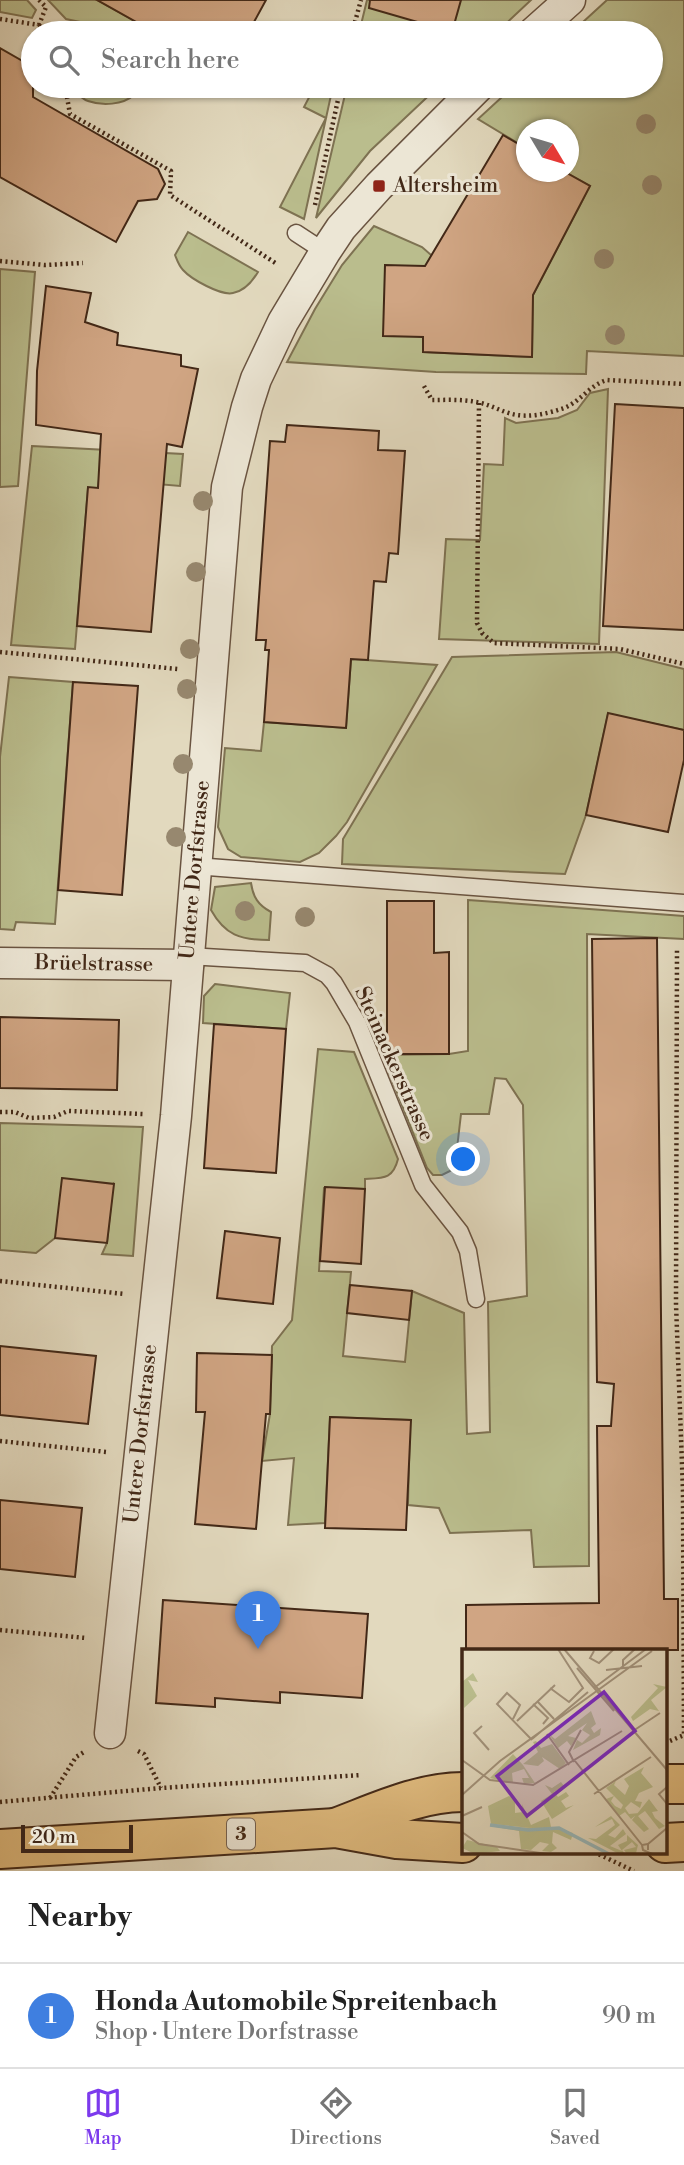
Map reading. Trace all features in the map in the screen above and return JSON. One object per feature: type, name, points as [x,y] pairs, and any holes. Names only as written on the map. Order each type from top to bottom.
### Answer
[{"type":"main road","points":[[666,1784],[684,1784]]},
{"type":"main road","name":"3","points":[[337,1828],[399,1805],[447,1792],[462,1792]]},
{"type":"main road","name":"3","points":[[11,1852],[337,1828],[397,1839],[462,1843]]},
{"type":"main road","points":[[666,1843],[684,1842]]},
{"type":"street","points":[[546,21],[570,0]]},
{"type":"street","name":"Untere Dorfstrasse","points":[[110,1733],[176,1116],[227,487],[256,379],[283,322],[309,242],[341,228],[467,98]]},
{"type":"street","name":"Brüelstrasse","points":[[0,963],[188,961]]},
{"type":"lane","points":[[195,866],[684,903]]},
{"type":"lane","name":"Steinackerstrasse","points":[[188,961],[305,963],[327,975],[334,983],[357,1022],[423,1185],[460,1232],[468,1251],[476,1299]]},
{"type":"path","points":[[39,0],[46,7],[41,21]]},
{"type":"path","points":[[355,21],[361,0]]},
{"type":"path","points":[[0,19],[21,22]]},
{"type":"path","points":[[67,98],[70,114],[171,171],[170,195],[287,270]]},
{"type":"path","points":[[309,242],[339,98]]},
{"type":"path","points":[[0,261],[45,265],[83,263]]},
{"type":"path","points":[[424,386],[432,400],[479,403],[527,416],[572,405],[599,382],[607,380],[684,384]]},
{"type":"path","points":[[479,403],[477,623],[482,633],[494,643],[621,649],[684,664]]},
{"type":"path","points":[[0,652],[178,669]]},
{"type":"path","points":[[666,1743],[684,1735],[683,1491],[676,1304],[677,949]]},
{"type":"path","points":[[0,1112],[15,1112],[29,1118],[54,1116],[68,1111],[151,1115]]},
{"type":"path","points":[[676,1241],[684,1241]]},
{"type":"path","points":[[0,1282],[132,1294]]},
{"type":"path","points":[[676,1304],[684,1303]]},
{"type":"path","points":[[0,1441],[116,1453]]},
{"type":"path","points":[[0,1630],[96,1639]]},
{"type":"path","points":[[49,1798],[76,1757],[110,1733],[144,1754],[161,1788]]},
{"type":"path","points":[[0,1802],[368,1774]]},
{"type":"path","points":[[598,1854],[634,1871]]},
{"type":"green space","points":[[0,0],[27,0],[36,10],[32,18],[0,12]]},
{"type":"green space","points":[[48,0],[97,0],[135,21],[75,21],[66,19]]},
{"type":"green space","points":[[367,0],[531,0],[509,21],[362,21]]},
{"type":"green space","points":[[607,0],[684,0],[684,356],[587,351],[586,374],[436,372],[287,362],[342,265],[374,226],[422,247],[450,266],[423,337],[424,352],[532,357],[533,295],[590,186],[579,180],[579,119],[516,119],[516,142],[478,119],[501,98],[663,98],[663,21],[584,21]]},
{"type":"green space","points":[[82,98],[129,98],[112,104]]},
{"type":"green space","points":[[309,98],[330,98],[304,219],[280,207],[326,118],[304,107]]},
{"type":"green space","points":[[344,98],[426,98],[370,151],[316,218]]},
{"type":"green space","points":[[188,232],[258,272],[247,286],[233,293],[221,292],[199,282],[183,270],[175,255]]},
{"type":"green space","points":[[0,269],[35,272],[18,486],[0,487]]},
{"type":"green space","points":[[608,389],[599,644],[439,639],[446,539],[480,540],[484,464],[503,465],[505,418],[516,423],[558,418],[577,410],[590,393]]},
{"type":"green space","points":[[32,446],[183,454],[180,486],[99,479],[98,488],[88,488],[75,649],[11,645]]},
{"type":"green space","points":[[616,652],[684,669],[684,730],[608,714],[586,815],[565,874],[342,864],[343,839],[452,657]]},
{"type":"green space","points":[[351,659],[437,665],[347,822],[319,853],[300,862],[241,857],[228,849],[218,827],[225,748],[261,751],[264,722],[346,728]]},
{"type":"green space","points":[[9,677],[73,682],[55,924],[16,922],[14,930],[0,929],[0,757]]},
{"type":"green space","points":[[251,883],[257,900],[271,912],[269,940],[250,939],[234,934],[222,925],[211,910],[215,887]]},
{"type":"green space","points":[[468,900],[684,916],[684,939],[587,934],[589,1566],[534,1567],[531,1530],[450,1533],[439,1508],[408,1505],[410,1420],[330,1417],[325,1523],[288,1525],[294,1458],[262,1461],[270,1414],[272,1346],[292,1320],[318,1049],[354,1052],[398,1159],[387,1176],[365,1179],[365,1189],[324,1188],[319,1271],[351,1272],[343,1356],[405,1362],[412,1291],[464,1313],[467,1434],[490,1432],[488,1302],[527,1296],[523,1105],[506,1079],[495,1078],[489,1114],[461,1114],[452,1170],[442,1175],[433,1175],[427,1168],[382,1055],[449,1054],[468,1051]]},
{"type":"green space","points":[[215,984],[290,993],[286,1029],[203,1023],[204,996]]},
{"type":"green space","points":[[0,1123],[143,1127],[133,1256],[102,1254],[107,1243],[113,1184],[36,1253],[0,1250]]},
{"type":"building","points":[[97,0],[266,0],[255,21],[135,21]]},
{"type":"building","points":[[370,0],[461,0],[455,21],[414,21],[369,8]]},
{"type":"building","points":[[0,48],[21,60],[21,98],[35,98],[158,169],[165,184],[157,199],[138,201],[116,242],[0,177]]},
{"type":"building","points":[[503,135],[516,143],[516,182],[579,182],[579,180],[590,186],[533,295],[532,357],[423,352],[423,337],[383,336],[385,265],[425,266]]},
{"type":"building","points":[[46,286],[91,293],[85,322],[118,333],[117,345],[181,355],[181,366],[198,369],[182,447],[167,444],[151,632],[77,626],[88,487],[98,488],[101,434],[36,425],[37,371]]},
{"type":"building","points":[[615,404],[684,408],[684,630],[603,626]]},
{"type":"building","points":[[287,425],[379,431],[378,450],[405,451],[398,554],[389,553],[386,582],[374,581],[368,660],[351,659],[346,728],[264,722],[269,650],[265,650],[266,640],[256,640],[270,441],[285,442]]},
{"type":"building","points":[[73,682],[138,686],[122,895],[58,890]]},
{"type":"building","points":[[608,713],[684,730],[684,760],[668,832],[586,815]]},
{"type":"building","points":[[387,901],[434,901],[434,953],[449,952],[449,1054],[387,1054]]},
{"type":"building","points":[[657,938],[664,1599],[678,1599],[678,1650],[466,1649],[466,1605],[599,1603],[597,1426],[611,1426],[614,1384],[597,1382],[592,939]]},
{"type":"building","points":[[0,1017],[119,1020],[117,1090],[0,1088]]},
{"type":"building","points":[[214,1024],[286,1029],[276,1173],[204,1168]]},
{"type":"building","points":[[62,1178],[114,1184],[107,1243],[55,1238]]},
{"type":"building","points":[[325,1187],[365,1189],[361,1264],[320,1261]]},
{"type":"building","points":[[225,1231],[280,1238],[273,1304],[217,1298]]},
{"type":"building","points":[[350,1285],[412,1291],[409,1320],[347,1313]]},
{"type":"building","points":[[0,1346],[96,1356],[88,1424],[0,1415]]},
{"type":"building","points":[[197,1353],[272,1355],[270,1414],[266,1414],[256,1529],[195,1524],[205,1412],[196,1412]]},
{"type":"building","points":[[330,1417],[411,1420],[406,1530],[325,1528]]},
{"type":"building","points":[[0,1500],[82,1508],[75,1577],[0,1569]]},
{"type":"building","points":[[163,1600],[368,1614],[362,1698],[280,1692],[280,1703],[215,1698],[215,1707],[156,1703]]},
{"type":"place","name":"Altersheim","points":[[379,186]]},
{"type":"place","name":"Honda Automobile Spreitenbach","points":[[258,1649]]}]
